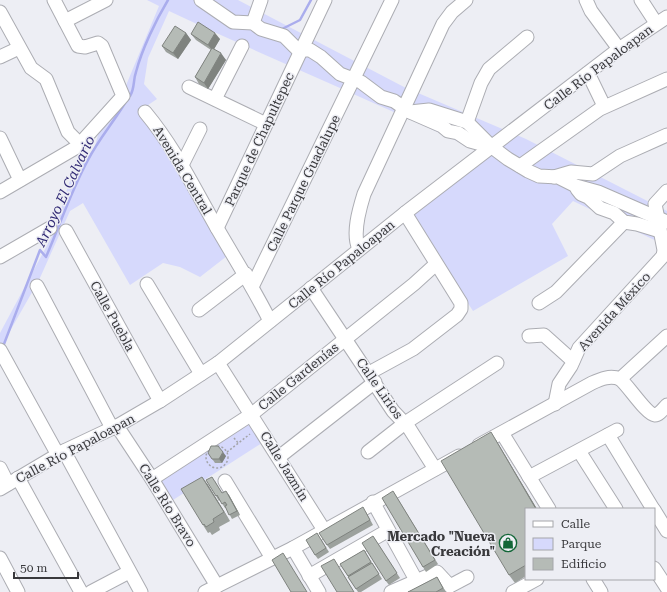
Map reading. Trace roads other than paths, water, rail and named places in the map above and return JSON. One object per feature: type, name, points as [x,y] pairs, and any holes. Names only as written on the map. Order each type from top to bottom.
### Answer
[{"type":"street","points":[[0,192],[74,149],[123,96],[101,45],[98,43],[80,47],[76,44],[54,0]]},
{"type":"street","points":[[65,21],[106,0]]},
{"type":"street","points":[[201,0],[232,22],[253,23],[261,29],[284,36],[295,48],[314,52],[340,74],[361,82],[380,97],[394,101],[407,110],[442,126],[448,131],[458,133],[470,141],[492,147]]},
{"type":"street","points":[[253,23],[261,0]]},
{"type":"street","name":"Parque de Chapultepec","points":[[217,228],[325,0]]},
{"type":"street","name":"Calle Parque Guadalupe","points":[[252,287],[392,0]]},
{"type":"street","points":[[586,0],[591,11],[619,49]]},
{"type":"street","points":[[641,0],[661,20]]},
{"type":"street","points":[[359,249],[357,244],[358,222],[363,200],[407,110],[443,24],[460,2]]},
{"type":"street","points":[[0,12],[19,48],[33,70],[46,79],[68,132],[80,143]]},
{"type":"street","name":"Calle Río Papaloapan","points":[[9,484],[61,453],[114,427],[160,401],[218,362],[405,213],[619,49],[661,20]]},
{"type":"street","points":[[466,122],[481,83],[490,69],[527,37]]},
{"type":"street","points":[[215,99],[242,46]]},
{"type":"street","points":[[0,57],[19,48]]},
{"type":"street","points":[[588,73],[604,106]]},
{"type":"street","points":[[520,166],[604,106],[667,79]]},
{"type":"street","points":[[189,87],[266,124]]},
{"type":"street","points":[[407,110],[429,110],[466,122],[492,147],[520,166],[539,176],[554,177],[576,186],[598,192],[649,213],[662,224]]},
{"type":"street","name":"Avenida Central","points":[[145,112],[165,136],[217,228],[246,274],[270,321]]},
{"type":"street","points":[[182,165],[200,129]]},
{"type":"street","points":[[554,177],[571,172],[593,174],[620,156],[667,135]]},
{"type":"street","points":[[0,138],[20,180]]},
{"type":"street","points":[[576,186],[581,194],[588,197],[600,208],[614,213],[624,222],[642,225],[662,224]]},
{"type":"street","name":"Avenida México","points":[[555,404],[559,384],[579,348],[663,256],[662,224],[655,204],[667,191]]},
{"type":"street","points":[[279,457],[372,377],[413,349],[457,315],[462,309],[461,303],[405,213]]},
{"type":"street","points":[[539,303],[556,292],[624,222]]},
{"type":"street","points":[[0,257],[50,228]]},
{"type":"street","name":"Calle Puebla","points":[[66,231],[160,401]]},
{"type":"street","name":"Calle Gardenías","points":[[152,479],[252,414],[346,337],[414,284],[436,264]]},
{"type":"street","points":[[198,310],[246,274]]},
{"type":"street","points":[[147,284],[201,374]]},
{"type":"street","name":"Calle Río Bravo","points":[[37,286],[114,427],[152,479],[209,590]]},
{"type":"street","name":"Calle Lirios","points":[[311,288],[346,337],[393,411],[405,423],[435,469]]},
{"type":"street","points":[[529,336],[540,334],[544,335],[573,361]]},
{"type":"street","points":[[620,379],[667,336]]},
{"type":"street","points":[[0,350],[141,592]]},
{"type":"street","name":"Calle Jazmín","points":[[218,362],[324,530]]},
{"type":"street","points":[[368,452],[405,423],[497,363]]},
{"type":"street","points":[[209,590],[272,558],[294,550],[324,530],[373,502],[592,383],[605,378],[615,377],[620,379],[648,410],[663,411]]},
{"type":"street","points":[[529,477],[613,432],[653,508]]},
{"type":"street","points":[[502,433],[548,508]]},
{"type":"street","points":[[579,451],[615,508]]},
{"type":"street","points":[[0,468],[9,484],[81,592]]},
{"type":"street","points":[[225,481],[272,558]]},
{"type":"street","points":[[373,502],[387,531],[416,580]]},
{"type":"street","points":[[655,512],[666,531]]},
{"type":"street","points":[[309,576],[387,531]]},
{"type":"street","points":[[294,550],[319,592]]},
{"type":"street","points":[[0,558],[18,592]]},
{"type":"street","points":[[655,570],[667,588]]},
{"type":"street","points":[[91,592],[129,572]]},
{"type":"street","points":[[391,592],[437,572],[448,585],[452,586],[466,577]]},
{"type":"street","points":[[512,592],[535,580]]},
{"type":"street","points":[[594,580],[601,592]]},
{"type":"waterway","name":"Arroyo El Calvario","points":[[130,96],[133,90],[135,75],[142,54],[154,26],[168,0]]},
{"type":"waterway","name":"Arroyo El Calvario","points":[[280,30],[300,20],[311,0]]},
{"type":"waterway","name":"Arroyo El Calvario","points":[[4,344],[40,250],[46,257],[82,172],[96,145],[125,103]]},
{"type":"place","name":"Mercado \"Nueva Creación\"","points":[[508,543]]}]
